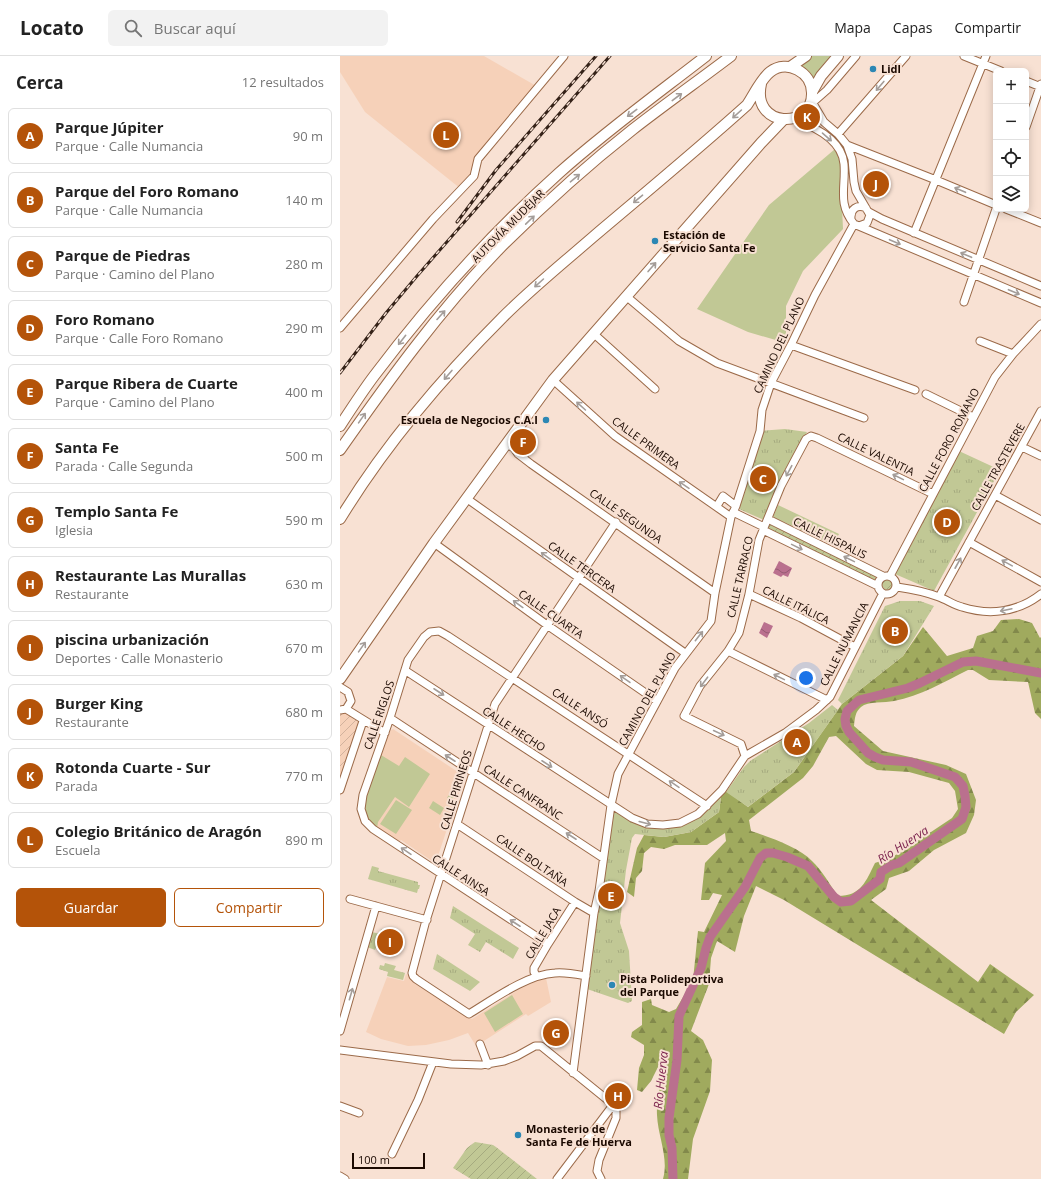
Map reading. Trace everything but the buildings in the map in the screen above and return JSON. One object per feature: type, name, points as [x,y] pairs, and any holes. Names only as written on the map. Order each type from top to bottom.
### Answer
[{"type":"highway","name":"AUTOVÍA MUDÉJAR","points":[[340,426],[373,377],[422,315],[488,241],[559,173],[622,120],[706,56]]},
{"type":"highway","name":"AUTOVÍA MUDÉJAR","points":[[340,450],[385,385],[434,322],[499,250],[568,184],[631,131],[731,56]]},
{"type":"highway","points":[[790,67],[806,56]]},
{"type":"highway","points":[[340,679],[466,498],[553,380],[770,133],[788,119],[801,115],[812,100],[820,76],[838,56]]},
{"type":"highway","points":[[340,519],[405,425],[503,316],[747,105],[769,72],[782,67],[790,67],[803,73],[811,84],[812,100]]},
{"type":"highway","points":[[761,84],[759,92],[763,107],[775,118],[788,119]]},
{"type":"street","points":[[340,328],[433,219],[474,176],[478,159],[564,56]]},
{"type":"street","points":[[820,116],[821,103],[827,90],[856,56]]},
{"type":"street","points":[[838,134],[906,56]]},
{"type":"street","points":[[964,56],[994,68]]},
{"type":"street","points":[[914,233],[986,56]]},
{"type":"street","points":[[1029,82],[1041,86],[1029,119]]},
{"type":"street","points":[[827,90],[812,100],[824,122],[838,134],[847,145],[852,159],[855,186],[858,195],[867,210],[869,220],[865,225],[854,223]]},
{"type":"street","points":[[788,119],[813,127],[824,134],[833,142],[841,153],[844,164],[844,205],[854,223],[974,276],[1041,303]]},
{"type":"street","points":[[847,145],[993,204]]},
{"type":"street","points":[[854,223],[850,215],[853,209],[859,206],[882,219],[1041,286]]},
{"type":"street","points":[[964,302],[995,212]]},
{"type":"street","points":[[1014,212],[1041,223]]},
{"type":"street","name":"CAMINO DEL PLANO","points":[[573,1073],[594,913],[611,805],[618,774],[675,668],[711,621],[715,593],[734,512],[760,431],[762,410],[771,383],[791,346],[814,295],[854,223]]},
{"type":"street","points":[[626,296],[680,341],[717,363],[864,418]]},
{"type":"street","name":"CALLE FORO ROMANO","points":[[887,576],[933,494],[995,377],[1013,354],[1041,324]]},
{"type":"street","points":[[593,333],[655,388]]},
{"type":"street","points":[[980,341],[1013,354]]},
{"type":"street","points":[[791,346],[915,390]]},
{"type":"street","name":"CALLE PRIMERA","points":[[553,380],[615,436],[717,506],[734,512]]},
{"type":"street","points":[[926,394],[973,417]]},
{"type":"street","name":"CALLE TRASTEVERE","points":[[939,597],[1041,411]]},
{"type":"street","points":[[514,434],[519,439],[523,448],[524,458]]},
{"type":"street","name":"CALLE VALENTIA","points":[[808,437],[811,436],[817,438],[933,494]]},
{"type":"street","name":"CALLE TARRACO","points":[[741,744],[684,716],[700,686],[728,651],[739,632],[763,528],[781,486],[808,437]]},
{"type":"street","name":"CALLE SEGUNDA","points":[[506,444],[514,448],[518,454],[715,593]]},
{"type":"street","points":[[1022,446],[1041,456]]},
{"type":"street","points":[[995,495],[1041,520]]},
{"type":"street","points":[[717,506],[723,496],[734,512]]},
{"type":"street","name":"CALLE TERCERA","points":[[466,498],[685,653]]},
{"type":"street","name":"CALLE HISPALIS","points":[[734,512],[878,586]]},
{"type":"street","name":"CALLE HISPALIS","points":[[768,519],[887,576]]},
{"type":"street","name":"CALLE PIRINEOS","points":[[469,1014],[413,976],[412,973],[427,920],[495,704],[616,522]]},
{"type":"street","points":[[969,542],[1041,582]]},
{"type":"street","name":"CALLE CUARTA","points":[[434,543],[657,702]]},
{"type":"street","points":[[887,576],[895,579],[897,587],[891,594],[883,593],[878,586],[879,580],[887,576]]},
{"type":"street","points":[[897,587],[939,597],[960,607],[976,611],[996,612],[1015,608],[1031,601],[1041,594]]},
{"type":"street","name":"CALLE NUMANCIA","points":[[611,805],[637,821],[651,824],[663,825],[680,823],[698,814],[722,790],[745,756],[785,733],[816,710],[830,697],[883,593]]},
{"type":"street","name":"CALLE ITÁLICA","points":[[748,594],[801,618],[855,647]]},
{"type":"street","name":"CALLE ANSÓ","points":[[439,631],[512,677],[706,806]]},
{"type":"street","name":"CALLE RIGLOS","points":[[365,821],[361,809],[362,795],[385,733],[406,671],[408,660],[424,637],[430,632],[439,631]]},
{"type":"street","points":[[728,651],[827,700]]},
{"type":"street","name":"CALLE HECHO","points":[[406,671],[611,805]]},
{"type":"street","points":[[340,688],[348,692],[351,702],[343,710],[385,733]]},
{"type":"street","name":"CALLE CANFRANC","points":[[390,718],[603,858]]},
{"type":"street","points":[[340,790],[363,721]]},
{"type":"street","points":[[741,744],[754,751]]},
{"type":"street","points":[[741,744],[745,756]]},
{"type":"street","name":"CALLE AINSA","points":[[365,821],[373,829],[548,944]]},
{"type":"street","name":"CALLE BOLTAÑA","points":[[457,824],[594,913]]},
{"type":"street","points":[[350,899],[427,920]]},
{"type":"street","name":"CALLE JACA","points":[[537,976],[534,972],[534,968],[575,902]]},
{"type":"street","points":[[340,1031],[376,906]]},
{"type":"street","name":"CALLE JACA","points":[[469,1014],[537,976],[554,973],[586,976]]},
{"type":"street","points":[[480,1044],[488,1065]]},
{"type":"street","points":[[340,1050],[460,1065],[488,1065],[517,1056],[539,1045],[613,1105],[616,1111],[616,1118],[602,1152],[596,1175],[601,1179]]},
{"type":"street","points":[[392,1154],[418,1100],[433,1062]]},
{"type":"street","points":[[557,1179],[613,1105]]},
{"type":"street","points":[[340,1106],[359,1113]]},
{"type":"street","points":[[340,1176],[345,1179]]},
{"type":"shaded area","points":[[340,56],[484,56],[538,87],[478,159],[474,176],[461,189],[365,112],[340,72]]},
{"type":"shaded area","points":[[340,708],[365,724],[340,796]]},
{"type":"shaded area","points":[[393,729],[464,776],[460,783],[461,787],[435,863],[401,840],[399,842],[377,828],[364,800],[388,732]]},
{"type":"shaded area","points":[[406,974],[410,976],[415,984],[472,1019],[518,990],[540,979],[546,978],[551,1002],[528,1016],[526,1014],[476,1046],[468,1033],[449,1040],[426,1045],[408,1046],[381,1039],[366,1032],[387,977],[404,981]]},
{"type":"green space","points":[[811,56],[833,56],[812,80],[800,66]]},
{"type":"green space","points":[[835,149],[840,162],[843,229],[803,271],[786,306],[786,343],[748,332],[697,309],[769,205]]},
{"type":"green space","points":[[785,429],[807,432],[786,469],[764,520],[741,510],[737,506],[760,431]]},
{"type":"green space","points":[[959,451],[1000,470],[934,591],[895,574]]},
{"type":"green space","points":[[778,505],[839,534],[833,545],[773,517]]},
{"type":"green space","points":[[773,523],[876,576],[874,581],[767,528],[767,526]]},
{"type":"green space","points":[[886,578],[890,578],[894,584],[890,590],[886,590],[882,586],[882,582]]},
{"type":"green space","points":[[900,601],[920,601],[934,606],[903,656],[842,704],[838,700],[885,606]]},
{"type":"green space","points":[[1019,619],[1032,623],[1040,638],[1041,637],[1041,719],[1035,713],[1028,682],[989,680],[973,670],[968,670],[913,696],[894,701],[864,705],[856,713],[854,726],[883,751],[946,765],[966,774],[976,800],[974,815],[966,833],[934,850],[909,871],[889,878],[886,889],[871,900],[978,982],[990,964],[1034,995],[1016,1012],[1004,1034],[784,900],[756,886],[744,916],[735,952],[717,941],[711,958],[709,984],[691,1031],[703,1040],[712,1060],[710,1091],[693,1139],[688,1179],[663,1179],[665,1163],[658,1123],[657,1101],[667,1061],[663,1057],[651,1081],[642,1092],[637,1090],[639,1068],[644,1055],[644,1045],[631,1037],[632,1032],[642,1025],[642,1002],[651,999],[652,1005],[669,1012],[676,1009],[693,980],[698,931],[704,932],[722,895],[713,893],[709,900],[701,900],[705,863],[726,841],[725,833],[707,845],[675,845],[664,849],[651,847],[644,853],[642,871],[636,878],[634,897],[627,892],[637,848],[644,835],[664,837],[691,832],[719,812],[722,790],[728,792],[748,807],[794,772],[842,704],[903,656],[923,627],[947,656],[973,648],[977,636],[993,631],[1001,620]],"holes":[[[836,736],[866,764],[877,770],[909,772],[949,783],[955,791],[958,809],[952,818],[904,850],[892,857],[875,863],[862,886],[857,890],[846,895],[838,896],[816,865],[806,856],[800,851],[783,843],[751,831],[749,820],[803,778],[813,766],[829,737]]]},
{"type":"green space","points":[[832,705],[838,710],[794,772],[748,807],[726,792],[750,761],[809,723]]},
{"type":"green space","points":[[381,755],[399,766],[405,757],[430,774],[409,807],[395,797],[378,822],[377,828],[367,816],[364,809],[364,800]]},
{"type":"green space","points":[[456,784],[461,787],[451,801],[447,798]]},
{"type":"green space","points":[[722,790],[719,812],[691,832],[664,837],[635,834],[632,838],[626,870],[620,923],[629,951],[632,1001],[628,1003],[584,988],[611,805],[647,824],[690,819]]},
{"type":"green space","points":[[396,800],[412,810],[396,834],[380,824]]},
{"type":"green space","points":[[433,801],[444,808],[440,815],[429,808]]},
{"type":"green space","points":[[372,866],[379,868],[378,871],[418,882],[418,885],[420,885],[417,893],[368,879]]},
{"type":"green space","points":[[453,906],[519,948],[513,959],[486,942],[480,952],[468,945],[475,934],[450,918]]},
{"type":"green space","points":[[381,929],[400,935],[396,951],[377,945],[375,950],[367,947],[372,932],[380,934]]},
{"type":"green space","points":[[437,954],[480,982],[470,991],[433,969]]},
{"type":"green space","points":[[385,963],[396,966],[394,970],[405,973],[403,980],[387,976],[388,972],[379,969],[380,965],[384,966]]},
{"type":"green space","points":[[512,995],[523,1014],[495,1032],[484,1013]]},
{"type":"green space","points":[[475,1142],[493,1145],[537,1179],[471,1179],[453,1168],[467,1148]]},
{"type":"water","points":[[779,561],[792,568],[788,577],[783,575],[781,577],[773,573]]},
{"type":"water","points":[[764,622],[773,626],[767,638],[759,633]]},
{"type":"water","points":[[394,937],[397,938],[394,947],[384,944],[386,938],[393,939]]},
{"type":"waterway","name":"Río Huerva","points":[[673,1179],[669,1118],[677,1060],[679,1016],[701,968],[710,937],[745,887],[760,858],[766,853],[773,853],[808,866],[834,897],[841,902],[851,901],[880,879],[881,872],[892,865],[899,863],[962,819],[966,807],[965,796],[963,786],[955,777],[911,762],[883,760],[868,753],[849,732],[845,719],[847,711],[859,700],[908,688],[963,662],[976,661],[1041,673]]},
{"type":"railway","points":[[457,222],[496,170],[596,56]]},
{"type":"railway","points":[[340,373],[386,313],[417,276],[610,56]]},
{"type":"place","name":"Lidl","points":[[873,69]]},
{"type":"place","name":"Rotonda Cuarte - Sur","points":[[807,117]]},
{"type":"place","name":"Colegio Británico de Aragón","points":[[446,135]]},
{"type":"place","name":"Burger King","points":[[876,184]]},
{"type":"place","name":"Estación de Servicio Santa Fe","points":[[655,241]]},
{"type":"place","name":"Escuela de Negocios C.A.I","points":[[546,420]]},
{"type":"place","name":"Santa Fe","points":[[523,442]]},
{"type":"place","name":"Parque de Piedras","points":[[763,479]]},
{"type":"place","name":"Foro Romano","points":[[947,522]]},
{"type":"place","name":"Parque del Foro Romano","points":[[895,631]]},
{"type":"place","name":"Parque Júpiter","points":[[797,742]]},
{"type":"place","name":"Parque Ribera de Cuarte","points":[[611,896]]},
{"type":"place","name":"piscina urbanización","points":[[390,942]]},
{"type":"place","name":"Pista Polideportiva del Parque","points":[[612,985]]},
{"type":"place","name":"Templo Santa Fe","points":[[556,1033]]},
{"type":"place","name":"Restaurante Las Murallas","points":[[618,1096]]},
{"type":"place","name":"Monasterio de Santa Fe de Huerva","points":[[518,1135]]}]
